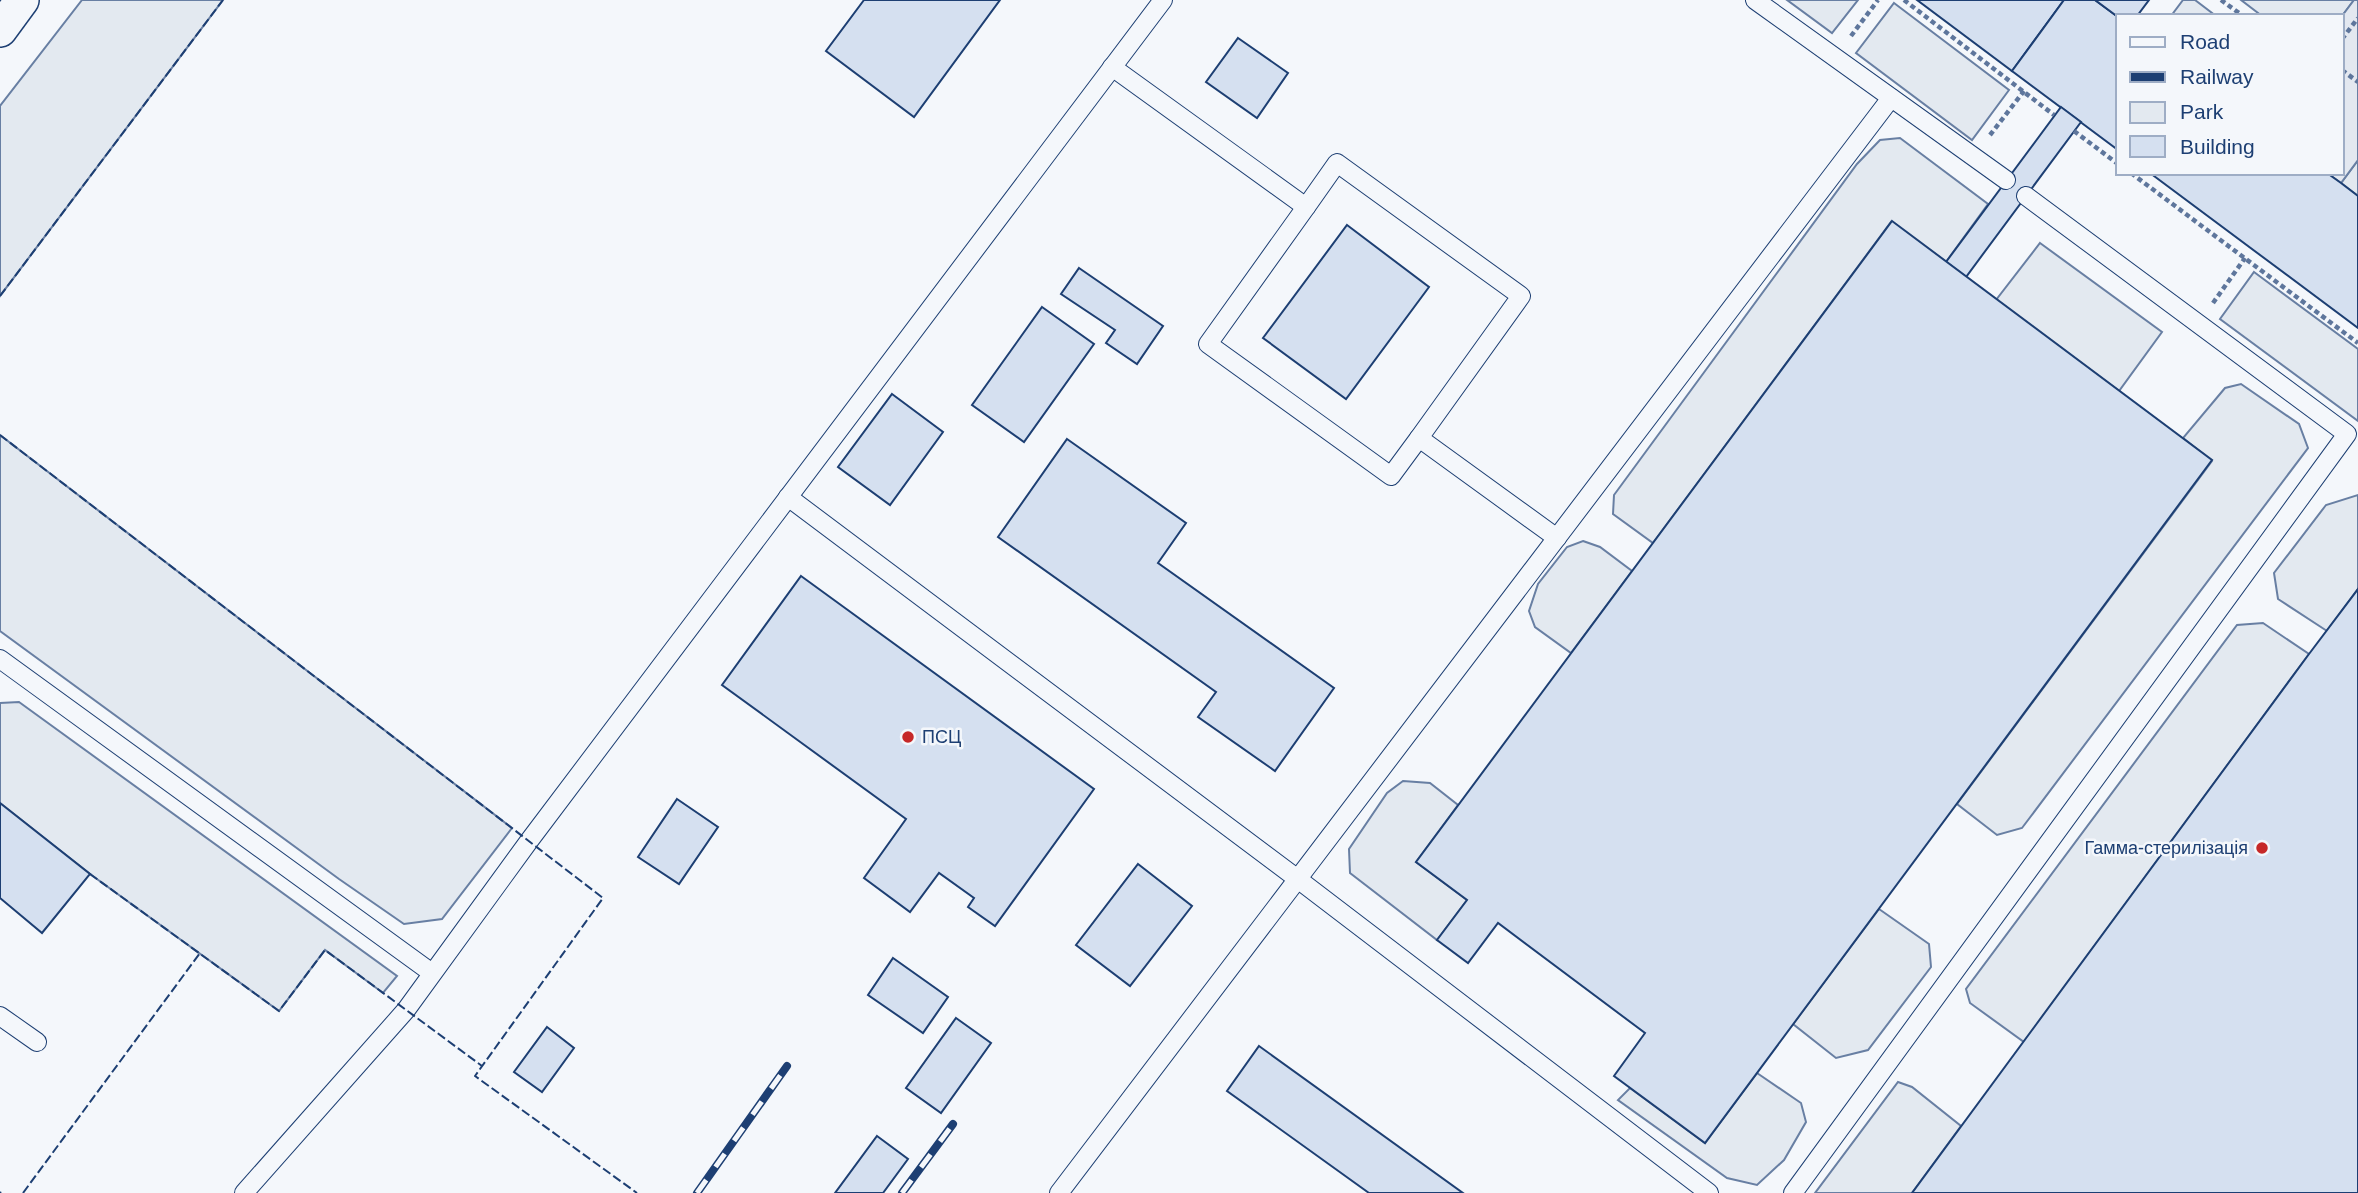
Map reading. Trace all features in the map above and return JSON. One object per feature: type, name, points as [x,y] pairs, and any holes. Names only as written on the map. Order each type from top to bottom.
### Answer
[{"type":"street","points":[[0,30],[22,0]]},
{"type":"lane","points":[[244,1193],[406,1010],[1163,0]]},
{"type":"lane","points":[[1755,0],[2006,180]]},
{"type":"lane","points":[[1112,67],[1306,207]]},
{"type":"lane","points":[[1059,1193],[1891,98]]},
{"type":"lane","points":[[1337,163],[1521,296],[1391,476],[1208,344],[1306,207],[1337,163]]},
{"type":"lane","points":[[1793,1193],[2353,438],[2026,196]]},
{"type":"lane","points":[[1419,438],[1557,538]]},
{"type":"lane","points":[[788,497],[1299,880],[1709,1193]]},
{"type":"lane","points":[[0,659],[432,972]]},
{"type":"lane","points":[[0,1016],[37,1042]]},
{"type":"path","points":[[1835,57],[1878,0]]},
{"type":"path","points":[[1904,0],[2054,116]]},
{"type":"path","points":[[2221,0],[2240,14]]},
{"type":"path","points":[[2344,37],[2358,18]]},
{"type":"path","points":[[1973,156],[2024,91]]},
{"type":"path","points":[[2074,131],[2116,162]]},
{"type":"path","points":[[2134,175],[2358,343]]},
{"type":"path","points":[[2198,324],[2245,258]]},
{"type":"green space","points":[[82,0],[223,0],[0,296],[0,106]]},
{"type":"green space","points":[[1787,0],[1858,0],[1832,33]]},
{"type":"green space","points":[[2183,0],[2195,0],[2213,14],[2172,14]]},
{"type":"green space","points":[[2241,0],[2354,0],[2344,14],[2259,14]]},
{"type":"green space","points":[[1894,3],[2009,90],[1972,140],[1856,53]]},
{"type":"green space","points":[[1900,138],[1988,204],[1946,262],[1891,222],[1653,543],[1613,514],[1614,495],[1857,164],[1880,140]]},
{"type":"green space","points":[[2358,160],[2358,196],[2341,183]]},
{"type":"green space","points":[[2040,243],[2162,332],[2119,391],[1996,300]]},
{"type":"green space","points":[[2254,272],[2358,349],[2358,421],[2220,319]]},
{"type":"green space","points":[[2241,384],[2299,424],[2308,448],[2022,828],[1997,835],[1957,804],[2212,461],[2183,438],[2225,388]]},
{"type":"green space","points":[[0,435],[512,828],[442,919],[404,924],[0,631]]},
{"type":"green space","points":[[2358,495],[2358,589],[2327,631],[2278,599],[2274,573],[2326,505]]},
{"type":"green space","points":[[1583,541],[1600,547],[1632,571],[1571,653],[1535,627],[1529,611],[1538,584],[1567,547]]},
{"type":"green space","points":[[2263,623],[2309,654],[2024,1042],[1970,1003],[1966,989],[2237,625]]},
{"type":"green space","points":[[19,702],[397,976],[383,993],[325,950],[279,1011],[90,874],[0,803],[0,703]]},
{"type":"green space","points":[[1403,781],[1430,783],[1458,805],[1416,862],[1467,900],[1437,940],[1350,873],[1349,849],[1387,793]]},
{"type":"green space","points":[[1879,909],[1929,944],[1931,967],[1868,1050],[1836,1058],[1793,1024]]},
{"type":"green space","points":[[1757,1073],[1801,1103],[1806,1122],[1784,1160],[1757,1185],[1727,1178],[1618,1100],[1630,1088],[1705,1143]]},
{"type":"green space","points":[[1898,1082],[1912,1087],[1961,1126],[1912,1193],[1815,1193]]},
{"type":"shaded area","points":[[2354,0],[2358,0],[2358,160],[2341,183],[2330,175],[2344,175],[2344,14]]},
{"type":"building","points":[[864,0],[1000,0],[914,117],[826,51]]},
{"type":"building","points":[[1917,0],[2064,0],[2012,71]]},
{"type":"building","points":[[2064,0],[2095,0],[2116,16],[2116,149],[2012,71]]},
{"type":"building","points":[[2095,0],[2149,0],[2138,14],[2116,16]]},
{"type":"building","points":[[1238,38],[1288,73],[1257,118],[1206,82]]},
{"type":"building","points":[[2061,107],[2081,122],[1966,277],[1946,262]]},
{"type":"building","points":[[2153,175],[2330,175],[2341,183],[2358,196],[2358,328]]},
{"type":"building","points":[[1892,221],[2212,460],[1705,1143],[1614,1076],[1645,1033],[1498,923],[1468,963],[1437,940],[1467,900],[1416,862]]},
{"type":"building","points":[[1347,225],[1429,287],[1346,399],[1263,338]]},
{"type":"building","points":[[1079,268],[1163,326],[1137,364],[1106,343],[1115,330],[1061,294]]},
{"type":"building","points":[[1042,307],[1094,344],[1024,442],[972,405]]},
{"type":"building","points":[[892,394],[943,432],[890,505],[838,467]]},
{"type":"building","points":[[1067,439],[1186,523],[1158,563],[1334,688],[1275,771],[1198,717],[1216,692],[998,537]]},
{"type":"building","name":"ПСЦ","points":[[801,576],[1094,789],[995,926],[968,907],[974,898],[939,873],[910,912],[864,878],[906,819],[722,685]]},
{"type":"building","name":"Гамма-стерилізація","points":[[2358,589],[2358,1193],[1912,1193],[2309,654]]},
{"type":"building","points":[[677,799],[718,827],[679,884],[638,857]]},
{"type":"building","points":[[0,803],[90,874],[42,933],[0,898]]},
{"type":"building","points":[[1138,864],[1192,906],[1130,986],[1076,945]]},
{"type":"building","points":[[893,958],[948,997],[923,1033],[868,995]]},
{"type":"building","points":[[956,1018],[991,1043],[941,1113],[906,1088]]},
{"type":"building","points":[[547,1027],[574,1048],[542,1092],[514,1072]]},
{"type":"building","points":[[1259,1046],[1463,1193],[1369,1193],[1227,1091]]},
{"type":"building","points":[[877,1136],[908,1159],[883,1193],[835,1193]]},
{"type":"railway","points":[[697,1193],[787,1066]]},
{"type":"railway","points":[[902,1193],[953,1124]]},
{"type":"fence","points":[[0,296],[223,0]]},
{"type":"fence","points":[[0,435],[603,898],[475,1076],[637,1193]]},
{"type":"fence","points":[[90,874],[279,1011],[325,950],[482,1066]]},
{"type":"fence","points":[[23,1193],[200,953]]},
{"type":"place","name":"ПСЦ","points":[[908,737]]},
{"type":"place","name":"Гамма-стерилізація","points":[[2262,848]]}]
